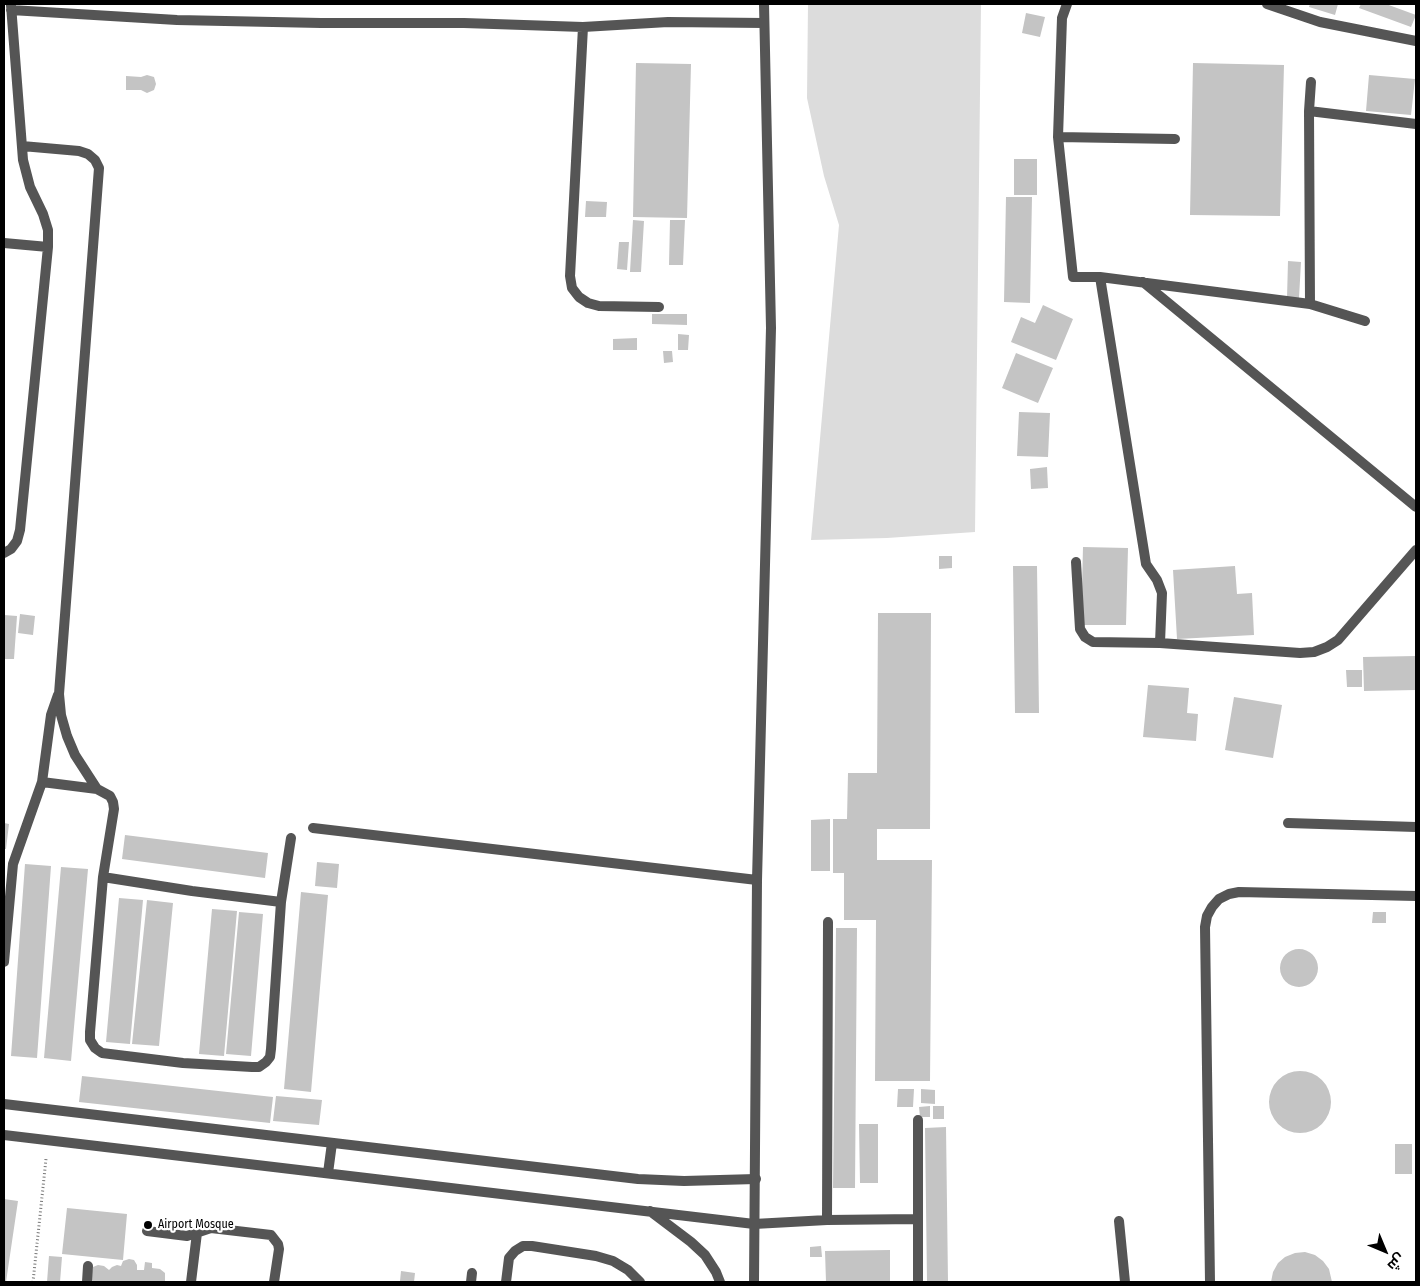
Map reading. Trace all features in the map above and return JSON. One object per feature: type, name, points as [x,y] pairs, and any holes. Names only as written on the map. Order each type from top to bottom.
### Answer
[{"type":"street","points":[[754,1282],[757,880],[771,328],[764,4]]},
{"type":"street","points":[[1067,4],[1062,18],[1058,137],[1073,277],[1100,277],[1310,304],[1365,321]]},
{"type":"street","points":[[1267,4],[1320,22],[1416,41]]},
{"type":"street","points":[[4,552],[11,549],[18,540],[20,530],[48,247],[48,230],[43,214],[25,174],[11,7],[177,20],[583,26],[668,22],[764,23]]},
{"type":"street","points":[[583,26],[570,276],[572,288],[578,297],[588,304],[599,306],[659,307]]},
{"type":"street","points":[[1310,304],[1309,111],[1311,82]]},
{"type":"street","points":[[1309,111],[1416,124]]},
{"type":"street","points":[[1058,137],[1174,140]]},
{"type":"street","points":[[22,146],[88,154],[95,160],[99,168],[58,694],[67,736],[75,755],[97,789]]},
{"type":"street","points":[[4,243],[48,247]]},
{"type":"street","points":[[1100,277],[1146,564],[1157,580],[1162,593],[1160,644]]},
{"type":"street","points":[[1142,282],[1416,507]]},
{"type":"street","points":[[1076,562],[1080,629],[1085,637],[1093,642],[1160,644],[1300,653],[1320,650],[1338,640],[1416,550]]},
{"type":"street","points":[[4,962],[9,863],[42,782],[51,715],[58,694]]},
{"type":"street","points":[[42,782],[97,789],[110,796],[113,802],[114,809],[103,877],[90,1032],[90,1040],[94,1048],[110,1055],[182,1063],[252,1067],[266,1062],[272,1049],[281,902],[290,838]]},
{"type":"street","points":[[1288,823],[1416,826]]},
{"type":"street","points":[[313,828],[757,880]]},
{"type":"street","points":[[103,877],[281,902]]},
{"type":"street","points":[[1210,1282],[1206,927],[1207,916],[1212,906],[1219,898],[1240,892],[1416,896]]},
{"type":"street","points":[[827,1220],[828,922]]},
{"type":"street","points":[[4,1104],[638,1179],[684,1181],[756,1179]]},
{"type":"street","points":[[918,1120],[918,1282]]},
{"type":"street","points":[[4,1135],[754,1224],[827,1220],[918,1219]]},
{"type":"street","points":[[328,1173],[332,1143]]},
{"type":"street","points":[[649,1211],[691,1242],[705,1256],[716,1272],[720,1282]]},
{"type":"street","points":[[1118,1221],[1125,1282]]},
{"type":"street","points":[[146,1232],[182,1236],[211,1228],[271,1235],[278,1244],[279,1250],[274,1282]]},
{"type":"street","points":[[191,1282],[197,1233]]},
{"type":"street","points":[[506,1282],[509,1258],[514,1251],[523,1246],[596,1256],[613,1261],[628,1270],[640,1282]]},
{"type":"street","points":[[87,1282],[88,1266]]},
{"type":"path","points":[[33,1282],[48,1140]]},
{"type":"shaded area","points":[[808,4],[981,4],[975,532],[887,538],[811,540],[839,225],[824,176],[807,98]]},
{"type":"building","points":[[1310,4],[1338,4],[1335,15],[1309,7]]},
{"type":"building","points":[[1361,4],[1386,4],[1416,15],[1411,27],[1359,8]]},
{"type":"building","points":[[1026,13],[1045,17],[1040,37],[1022,33]]},
{"type":"building","points":[[636,63],[691,64],[687,218],[633,217]]},
{"type":"building","points":[[1193,63],[1284,65],[1280,216],[1190,215]]},
{"type":"building","points":[[147,75],[154,77],[156,84],[154,90],[147,93],[141,90],[126,90],[126,76],[141,77]]},
{"type":"building","points":[[1369,75],[1415,79],[1411,115],[1366,111]]},
{"type":"building","points":[[1014,159],[1037,159],[1037,195],[1014,195]]},
{"type":"building","points":[[1006,197],[1032,197],[1030,303],[1004,302]]},
{"type":"building","points":[[586,201],[607,202],[606,217],[585,217]]},
{"type":"building","points":[[633,220],[644,221],[641,272],[630,272]]},
{"type":"building","points":[[670,220],[685,220],[683,265],[669,265]]},
{"type":"building","points":[[619,242],[629,242],[627,270],[617,269]]},
{"type":"building","points":[[1288,261],[1301,262],[1299,298],[1287,298]]},
{"type":"building","points":[[1043,305],[1073,319],[1056,360],[1011,342],[1021,317],[1035,323]]},
{"type":"building","points":[[652,314],[687,314],[687,325],[652,324]]},
{"type":"building","points":[[678,334],[689,335],[688,350],[678,350]]},
{"type":"building","points":[[637,338],[637,350],[613,350],[613,339]]},
{"type":"building","points":[[663,351],[672,351],[673,362],[664,363]]},
{"type":"building","points":[[1016,353],[1053,368],[1038,403],[1002,388]]},
{"type":"building","points":[[1019,412],[1050,413],[1048,457],[1017,456]]},
{"type":"building","points":[[1047,467],[1048,488],[1031,489],[1030,469]]},
{"type":"building","points":[[1083,547],[1128,548],[1126,625],[1081,625]]},
{"type":"building","points":[[939,556],[952,556],[952,568],[939,569]]},
{"type":"building","points":[[1013,566],[1037,566],[1039,713],[1015,713]]},
{"type":"building","points":[[1235,566],[1237,594],[1252,593],[1254,635],[1177,639],[1173,570]]},
{"type":"building","points":[[878,613],[931,613],[930,829],[877,829],[877,860],[932,860],[930,1081],[875,1081],[876,920],[844,920],[844,873],[833,873],[833,819],[847,819],[848,773],[877,773]]},
{"type":"building","points":[[20,614],[35,616],[33,635],[18,633]]},
{"type":"building","points":[[4,615],[17,616],[14,659],[4,659]]},
{"type":"building","points":[[1416,656],[1416,690],[1364,691],[1363,657]]},
{"type":"building","points":[[1346,670],[1362,670],[1362,687],[1347,687]]},
{"type":"building","points":[[1148,685],[1189,688],[1187,713],[1198,714],[1196,741],[1143,737]]},
{"type":"building","points":[[1234,697],[1282,705],[1273,758],[1225,750]]},
{"type":"building","points":[[830,819],[830,871],[811,871],[811,820]]},
{"type":"building","points":[[4,823],[9,824],[6,849],[4,849]]},
{"type":"building","points":[[125,835],[268,853],[265,878],[122,859]]},
{"type":"building","points":[[317,862],[339,864],[337,888],[315,886]]},
{"type":"building","points":[[25,864],[51,866],[37,1058],[11,1056]]},
{"type":"building","points":[[61,867],[88,869],[71,1061],[44,1058]]},
{"type":"building","points":[[301,892],[328,895],[311,1092],[284,1089]]},
{"type":"building","points":[[119,898],[143,900],[130,1044],[106,1042]]},
{"type":"building","points":[[147,900],[173,903],[159,1046],[132,1044]]},
{"type":"building","points":[[212,909],[237,911],[224,1056],[199,1054]]},
{"type":"building","points":[[239,912],[263,914],[251,1056],[226,1054]]},
{"type":"building","points":[[1373,912],[1386,912],[1386,923],[1372,923]]},
{"type":"building","points":[[836,928],[857,928],[855,1188],[833,1188]]},
{"type":"building","points":[[1299,949],[1312,955],[1318,968],[1312,981],[1299,987],[1286,981],[1280,968],[1286,955]]},
{"type":"building","points":[[1300,1071],[1312,1074],[1322,1080],[1328,1090],[1331,1102],[1328,1114],[1322,1124],[1312,1130],[1300,1133],[1288,1130],[1278,1124],[1272,1114],[1269,1102],[1272,1090],[1278,1080],[1288,1074]]},
{"type":"building","points":[[82,1076],[273,1097],[270,1123],[79,1102]]},
{"type":"building","points":[[898,1089],[914,1089],[913,1107],[897,1107]]},
{"type":"building","points":[[921,1089],[935,1090],[935,1104],[921,1103]]},
{"type":"building","points":[[276,1096],[322,1100],[319,1125],[273,1121]]},
{"type":"building","points":[[930,1106],[930,1117],[920,1117],[919,1107]]},
{"type":"building","points":[[933,1106],[944,1106],[944,1119],[933,1119]]},
{"type":"building","points":[[859,1124],[878,1124],[878,1183],[860,1183]]},
{"type":"building","points":[[946,1127],[948,1282],[927,1282],[925,1128]]},
{"type":"building","points":[[1395,1144],[1412,1144],[1412,1174],[1395,1174]]},
{"type":"building","points":[[4,1199],[18,1201],[6,1282],[4,1282]]},
{"type":"building","points":[[67,1208],[127,1214],[123,1260],[62,1254]]},
{"type":"building","points":[[821,1246],[822,1257],[810,1257],[810,1247]]},
{"type":"building","points":[[890,1250],[890,1282],[826,1282],[825,1251]]},
{"type":"building","points":[[1305,1252],[1315,1255],[1323,1261],[1329,1269],[1332,1282],[1271,1282],[1273,1272],[1278,1263],[1285,1257]]},
{"type":"building","points":[[49,1256],[62,1257],[60,1282],[47,1282]]},
{"type":"building","points":[[134,1260],[137,1270],[144,1270],[145,1262],[152,1263],[152,1268],[160,1269],[165,1273],[165,1282],[94,1282],[90,1279],[93,1267],[98,1265],[104,1266],[109,1270],[117,1265],[121,1266],[123,1261]]},
{"type":"building","points":[[401,1271],[415,1273],[414,1282],[400,1281]]},
{"type":"place","name":"Airport Mosque","points":[[148,1225]]}]
